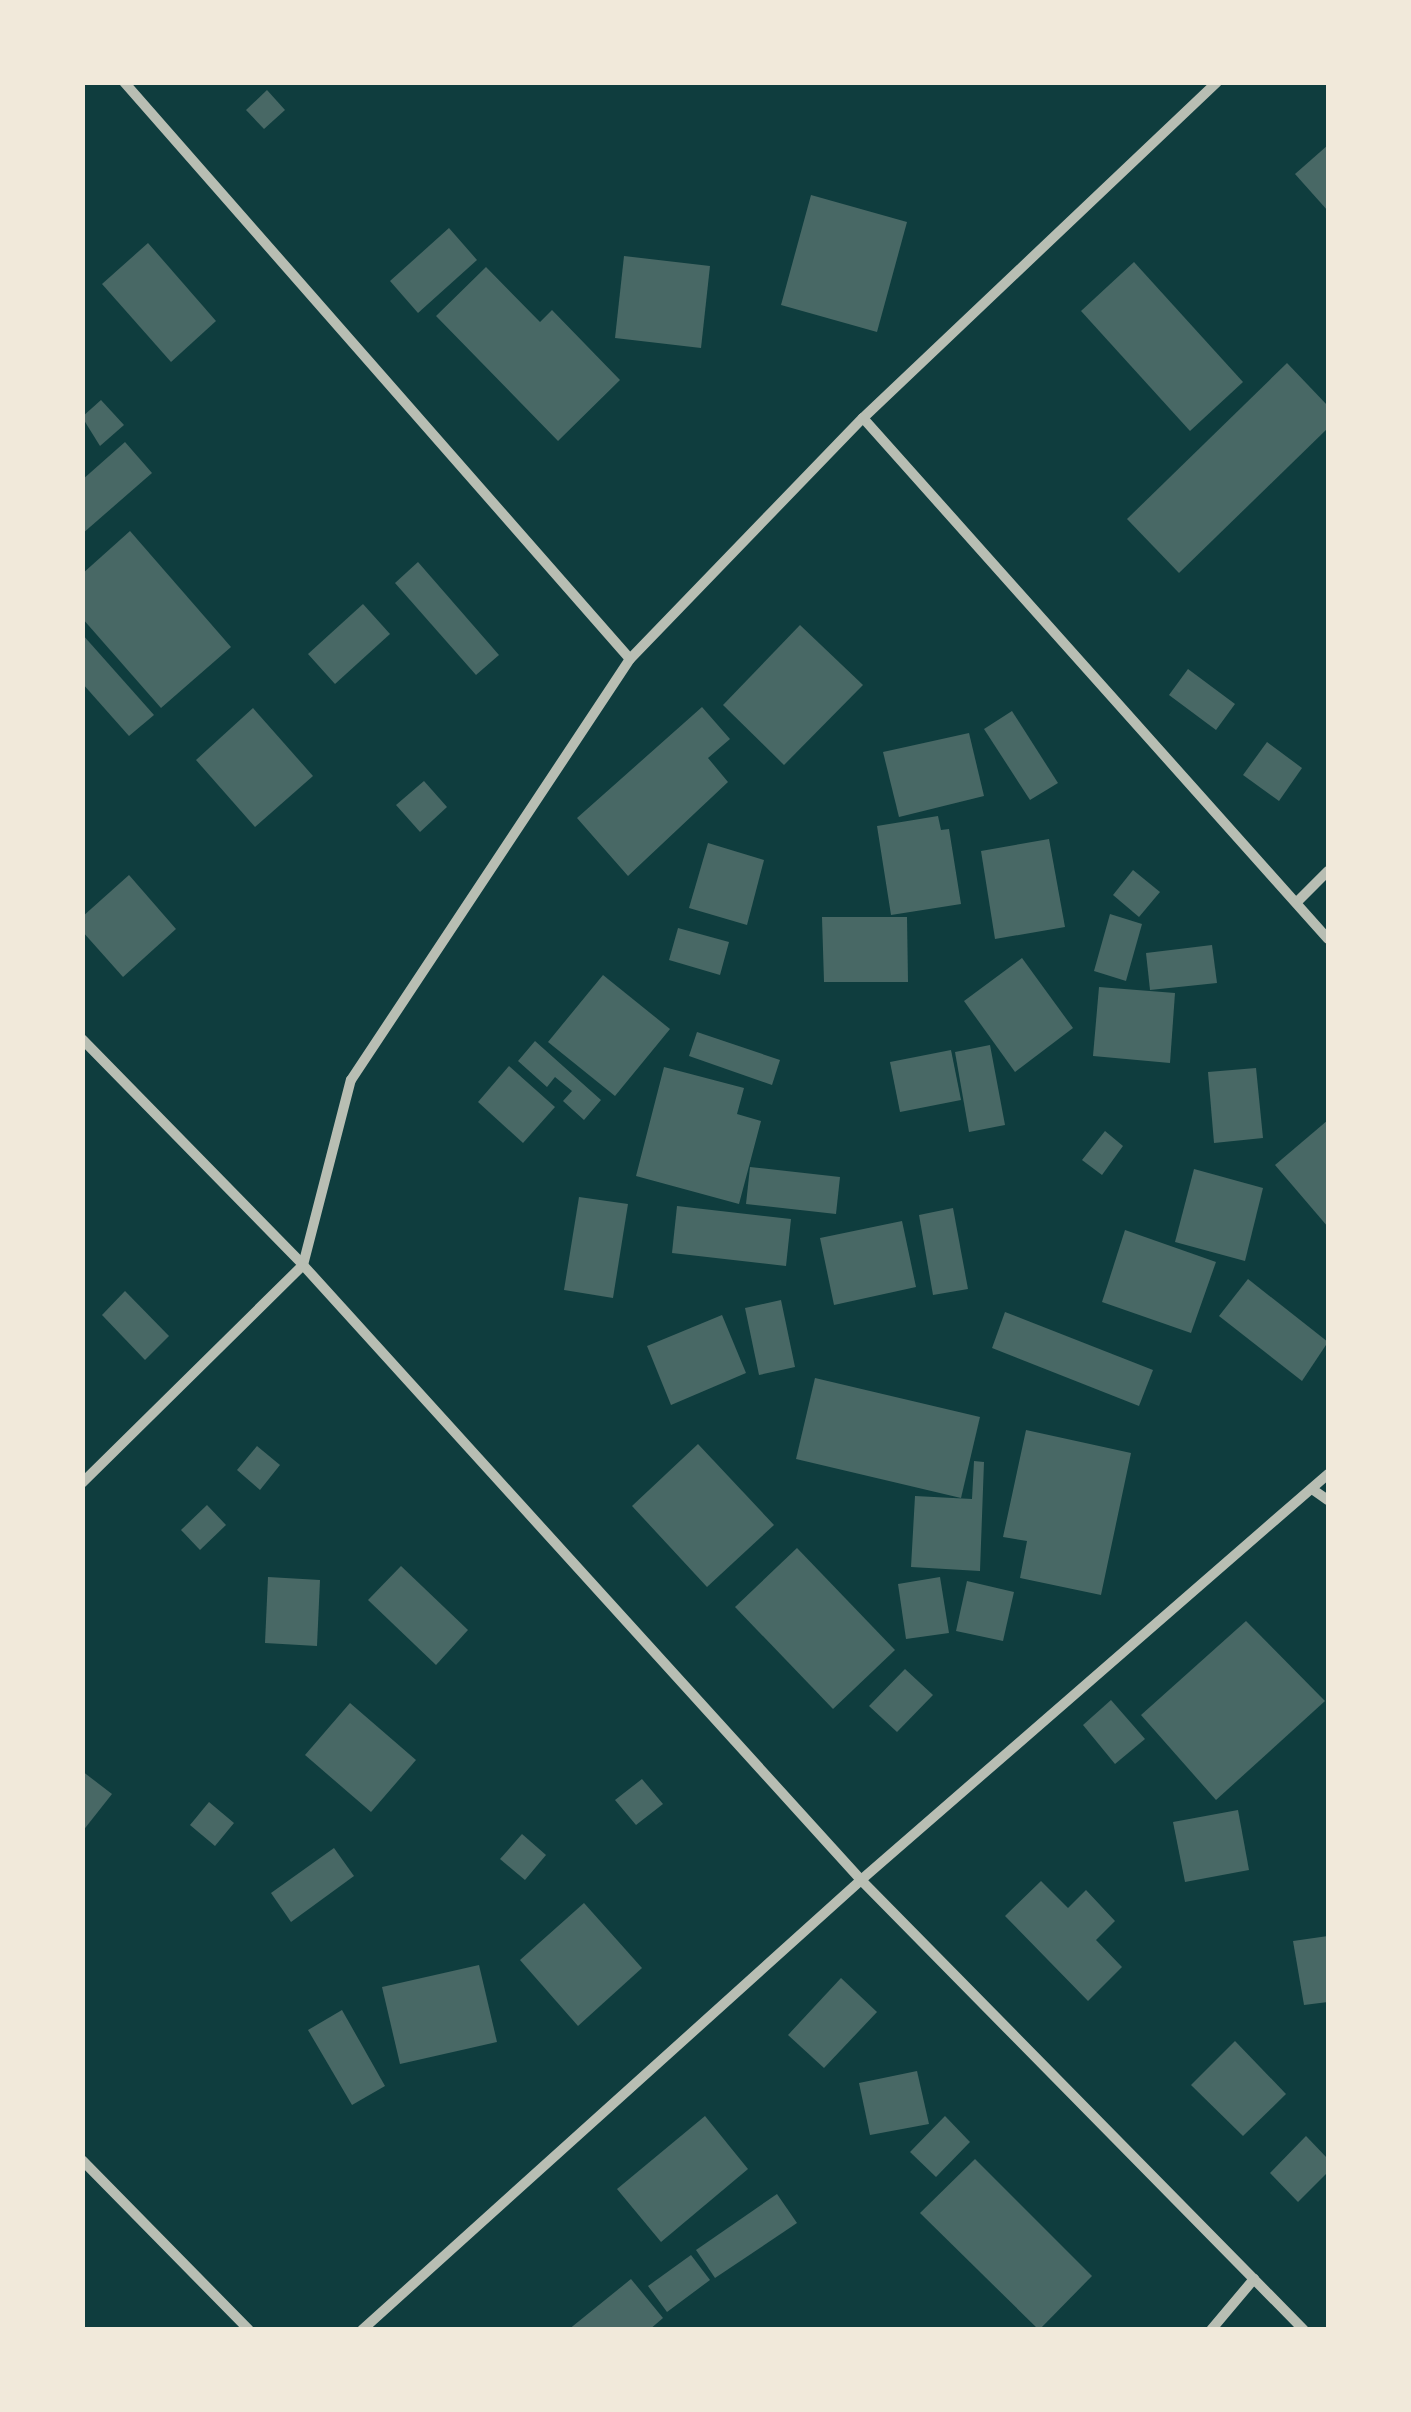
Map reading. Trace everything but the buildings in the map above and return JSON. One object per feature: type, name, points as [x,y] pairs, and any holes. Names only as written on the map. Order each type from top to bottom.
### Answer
[{"type":"street","points":[[124,82],[630,659]]},
{"type":"street","points":[[82,1484],[303,1265],[352,1080],[630,659],[863,418],[1217,82]]},
{"type":"street","points":[[863,418],[1298,900],[1328,940]]},
{"type":"street","points":[[1298,900],[1328,871]]},
{"type":"street","points":[[82,1040],[303,1265],[862,1880],[1304,2330]]},
{"type":"street","points":[[362,2330],[862,1880],[1328,1474]]},
{"type":"street","points":[[1312,1489],[1328,1500]]},
{"type":"street","points":[[82,2160],[250,2330]]},
{"type":"street","points":[[1211,2330],[1254,2279]]}]
